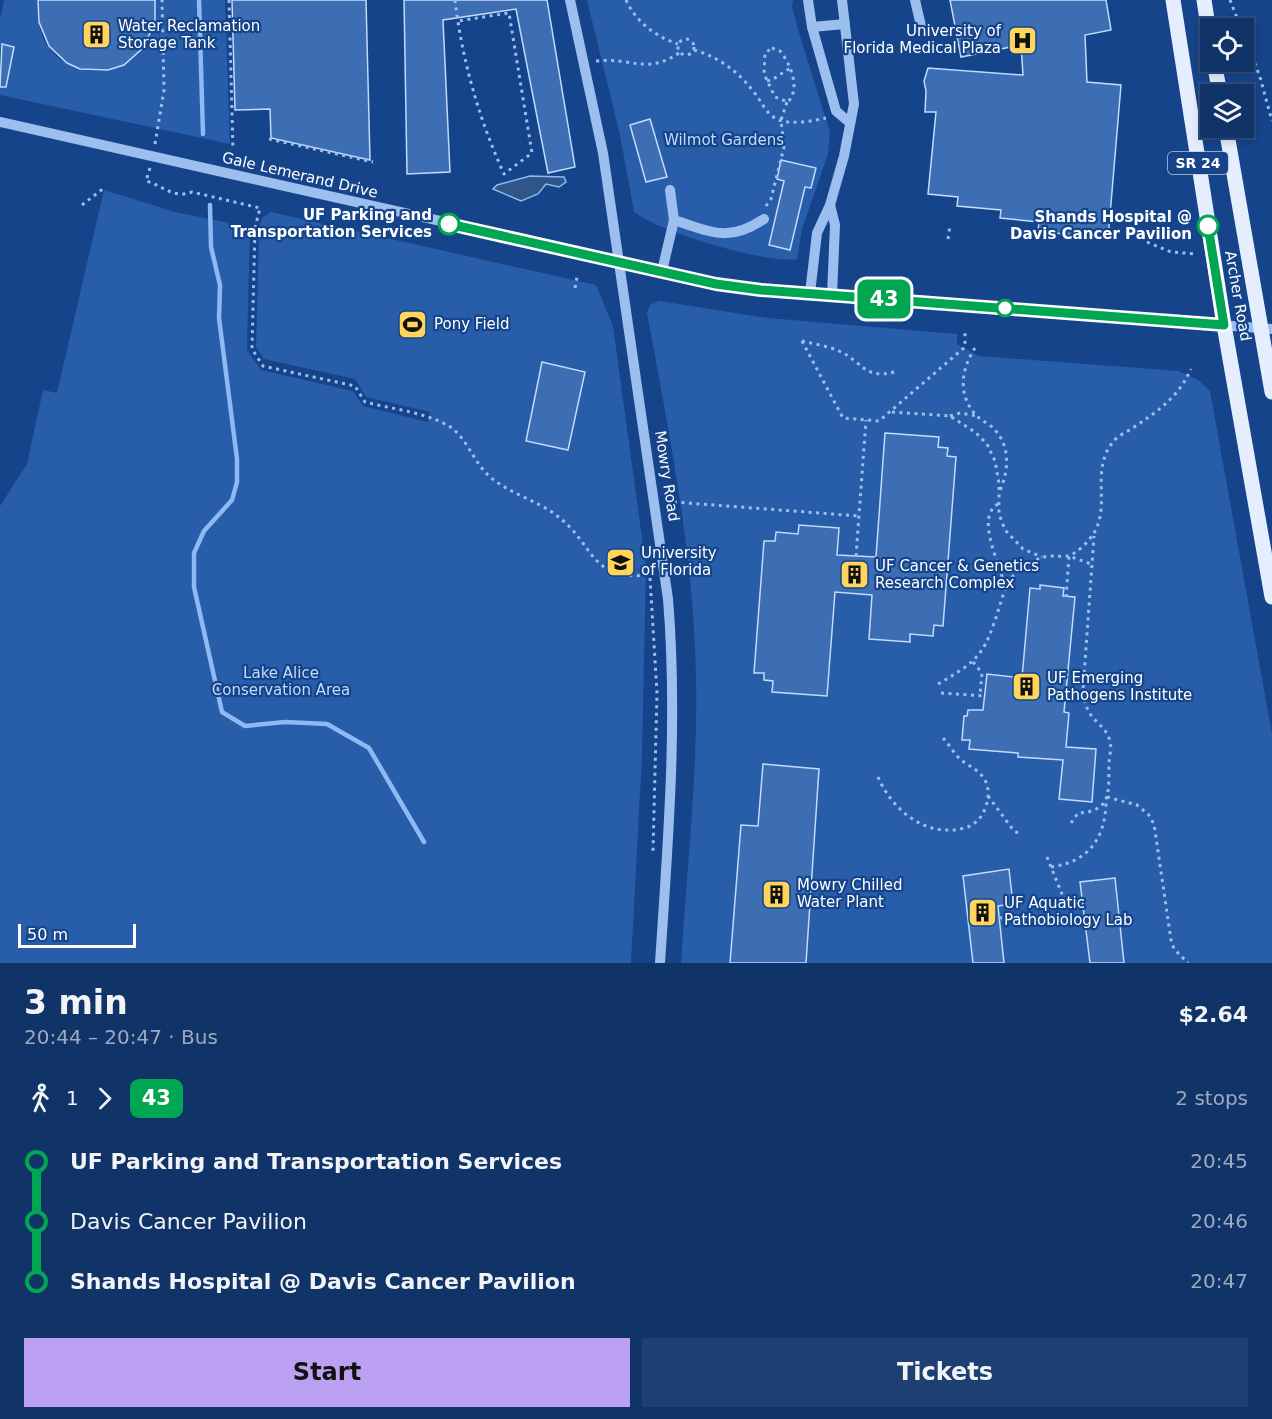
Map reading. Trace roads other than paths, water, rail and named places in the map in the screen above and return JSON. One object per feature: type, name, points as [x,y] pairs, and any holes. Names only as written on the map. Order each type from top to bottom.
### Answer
[{"type":"main road","name":"Archer Road","points":[[1173,0],[1224,325],[1272,597]]},
{"type":"main road","points":[[1204,0],[1207,18]]},
{"type":"main road","name":"Archer Road","points":[[1228,138],[1266,329],[1272,392]]},
{"type":"street","name":"Mowry Road","points":[[570,0],[603,153],[617,261],[658,516],[672,647],[672,749],[660,963]]},
{"type":"street","points":[[808,0],[812,27],[836,111],[849,122]]},
{"type":"street","points":[[810,293],[817,233],[830,205],[844,156],[854,105],[842,0]]},
{"type":"street","points":[[915,0],[921,26]]},
{"type":"street","points":[[812,27],[846,24]]},
{"type":"street","name":"Gale Lemerand Drive","points":[[0,122],[716,284],[761,290],[1266,329]]},
{"type":"street","points":[[662,271],[674,220],[670,190]]},
{"type":"street","points":[[830,205],[835,225],[832,294]]},
{"type":"street","points":[[674,220],[710,231],[734,234],[762,214]]},
{"type":"waterway","points":[[199,0],[203,134]]},
{"type":"waterway","points":[[210,205],[211,247],[220,285],[219,318],[237,459],[237,482],[232,500],[204,531],[194,553],[194,587],[222,712],[245,726],[285,722],[327,724],[369,748],[424,842]]},
{"type":"place","name":"Water Reclamation Storage Tank","points":[[97,35]]},
{"type":"place","name":"University of Florida Medical Plaza","points":[[1022,40]]},
{"type":"place","name":"UF Parking and Transportation Services","points":[[449,224]]},
{"type":"place","name":"Shands Hospital @ Davis Cancer Pavilion","points":[[1208,226]]},
{"type":"place","name":"Pony Field","points":[[413,324]]},
{"type":"place","name":"University of Florida","points":[[620,562]]},
{"type":"place","name":"UF Cancer & Genetics Research Complex","points":[[854,575]]},
{"type":"place","name":"UF Emerging Pathogens Institute","points":[[1026,687]]},
{"type":"place","name":"Mowry Chilled Water Plant","points":[[776,894]]},
{"type":"place","name":"UF Aquatic Pathobiology Lab","points":[[983,912]]},
{"type":"park label","name":"Wilmot Gardens","points":[[724,140]]},
{"type":"park label","name":"Lake Alice Conservation Area","points":[[281,682]]}]
